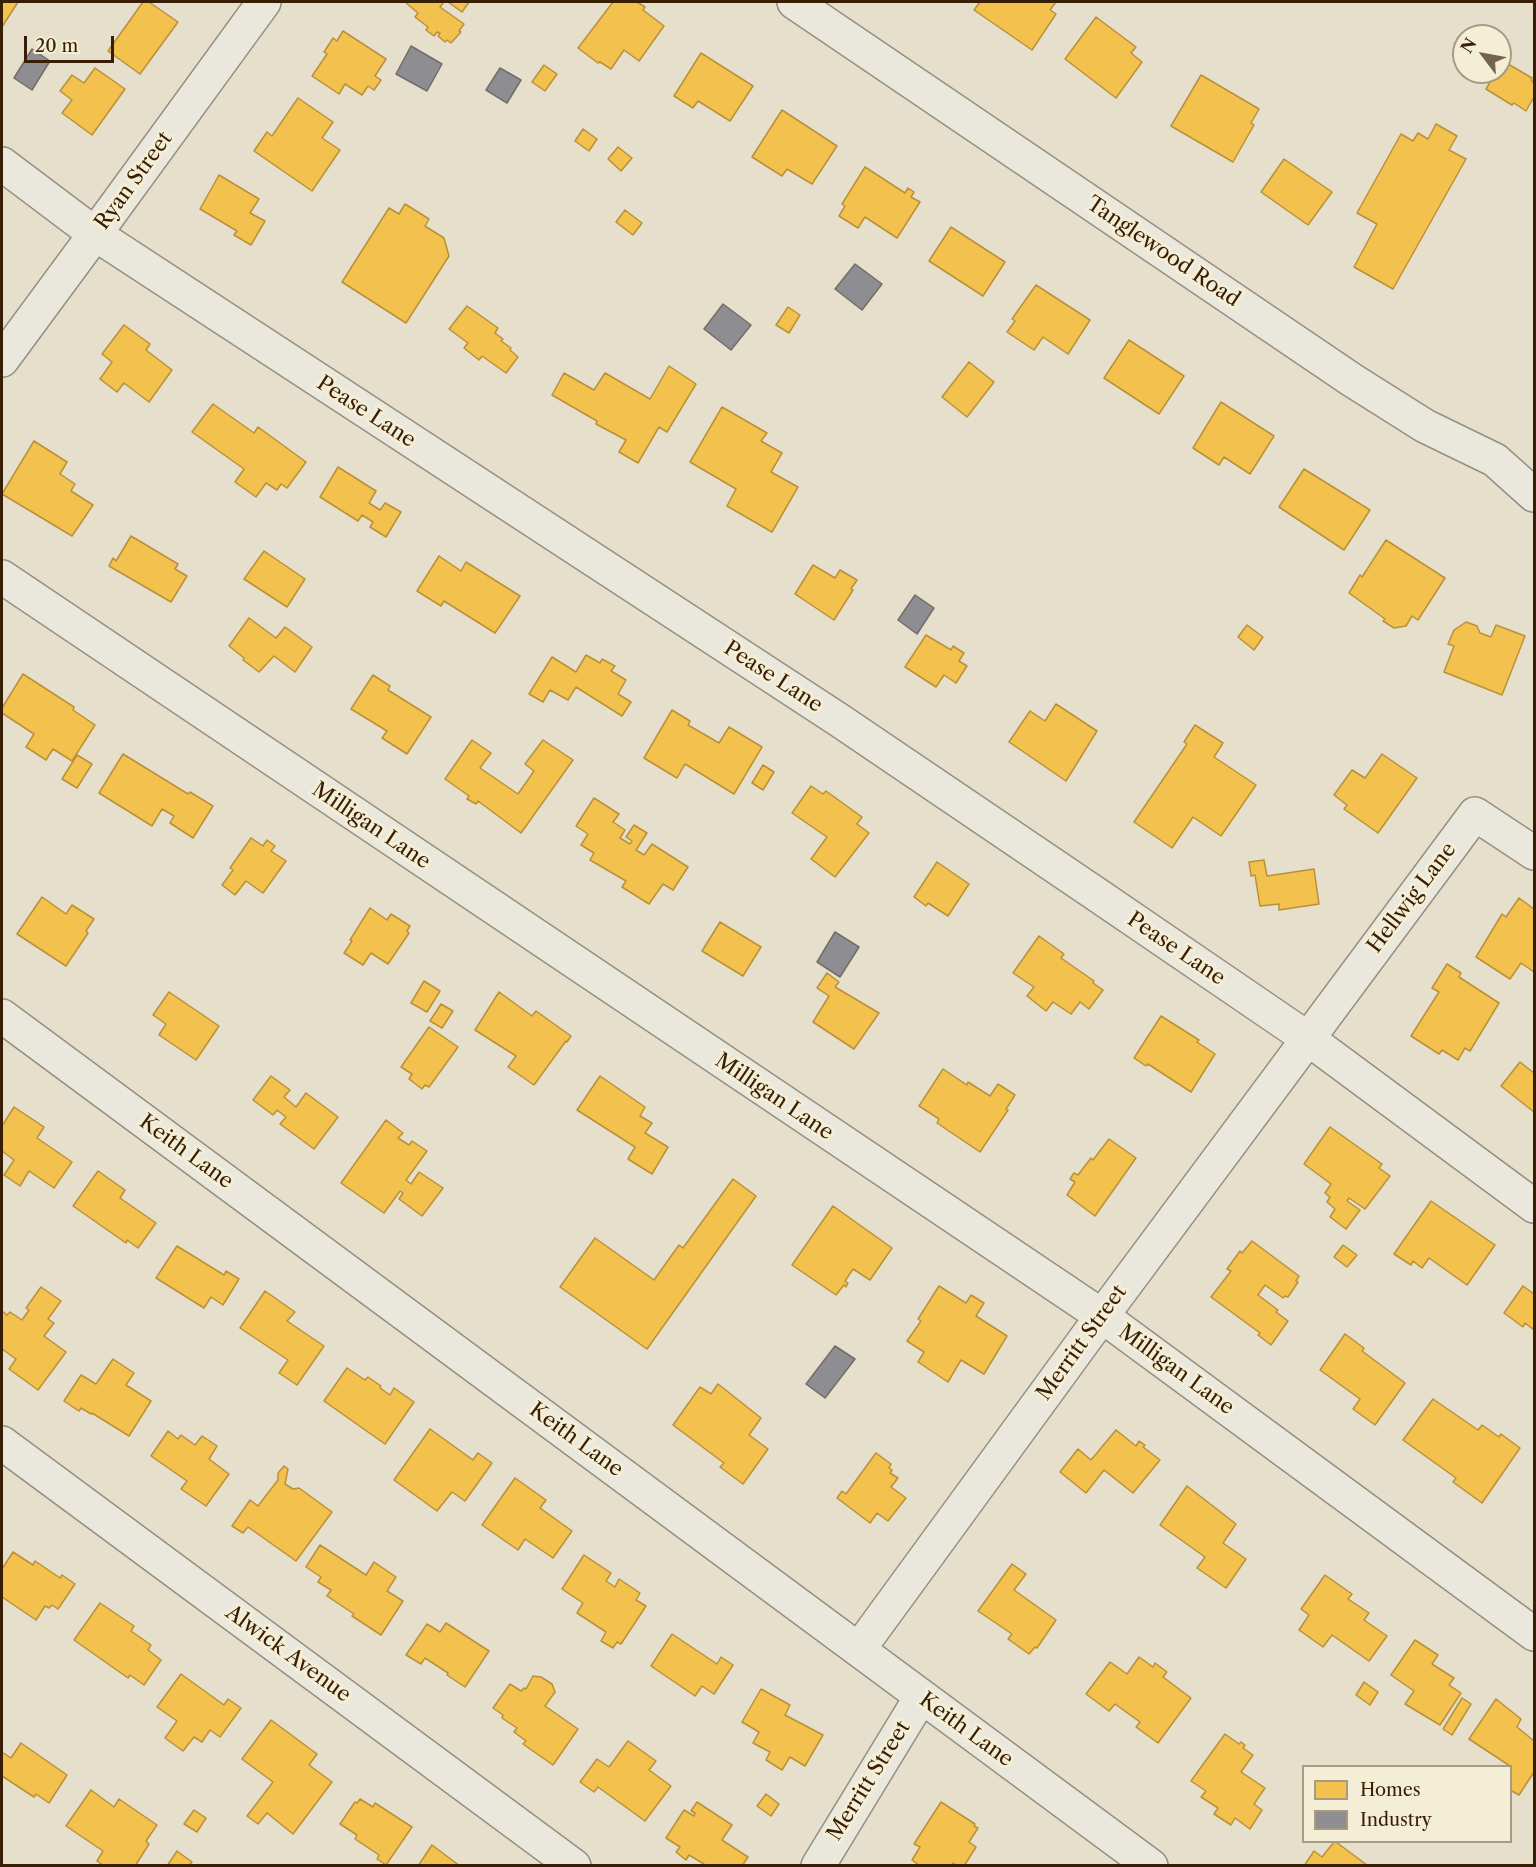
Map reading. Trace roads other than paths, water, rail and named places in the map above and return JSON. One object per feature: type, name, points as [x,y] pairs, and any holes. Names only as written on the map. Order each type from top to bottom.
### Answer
[{"type":"street","name":"Ryan Street","points":[[2,360],[264,2]]},
{"type":"street","name":"Tanglewood Road","points":[[794,2],[1352,380],[1425,426],[1495,460],[1534,495]]},
{"type":"street","name":"Pease Lane","points":[[2,164],[95,234],[839,720],[1307,1038],[1534,1206]]},
{"type":"street","name":"Milligan Lane","points":[[2,577],[603,983],[1102,1316],[1534,1634]]},
{"type":"street","name":"Hellwig Lane","points":[[1307,1038],[1475,814],[1534,853]]},
{"type":"street","name":"Keith Lane","points":[[2,1016],[1151,1866]]},
{"type":"street","name":"Merritt Street","points":[[859,1649],[1307,1038]]},
{"type":"street","name":"Alwick Avenue","points":[[2,1443],[574,1866]]},
{"type":"street","name":"Merritt Street","points":[[818,1866],[921,1697]]}]
